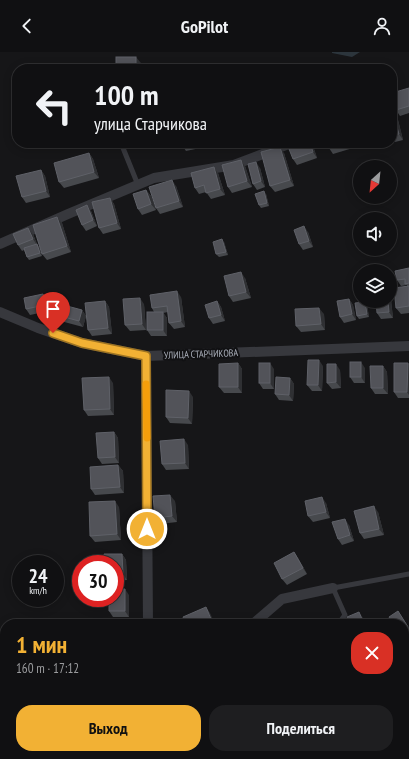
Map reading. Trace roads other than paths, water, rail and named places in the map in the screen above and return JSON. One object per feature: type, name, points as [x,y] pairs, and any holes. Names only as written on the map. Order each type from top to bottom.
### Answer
[{"type":"street","points":[[0,244],[154,178],[234,165],[278,148]]},
{"type":"street","name":"УЛИЦА СТАРЧИКОВА","points":[[0,312],[38,328],[82,343],[146,356],[409,346]]},
{"type":"street","points":[[146,356],[148,619]]},
{"type":"street","points":[[259,619],[282,599],[333,588]]},
{"type":"lane","points":[[123,148],[138,185]]},
{"type":"lane","points":[[342,619],[345,615],[333,588],[409,574]]}]
